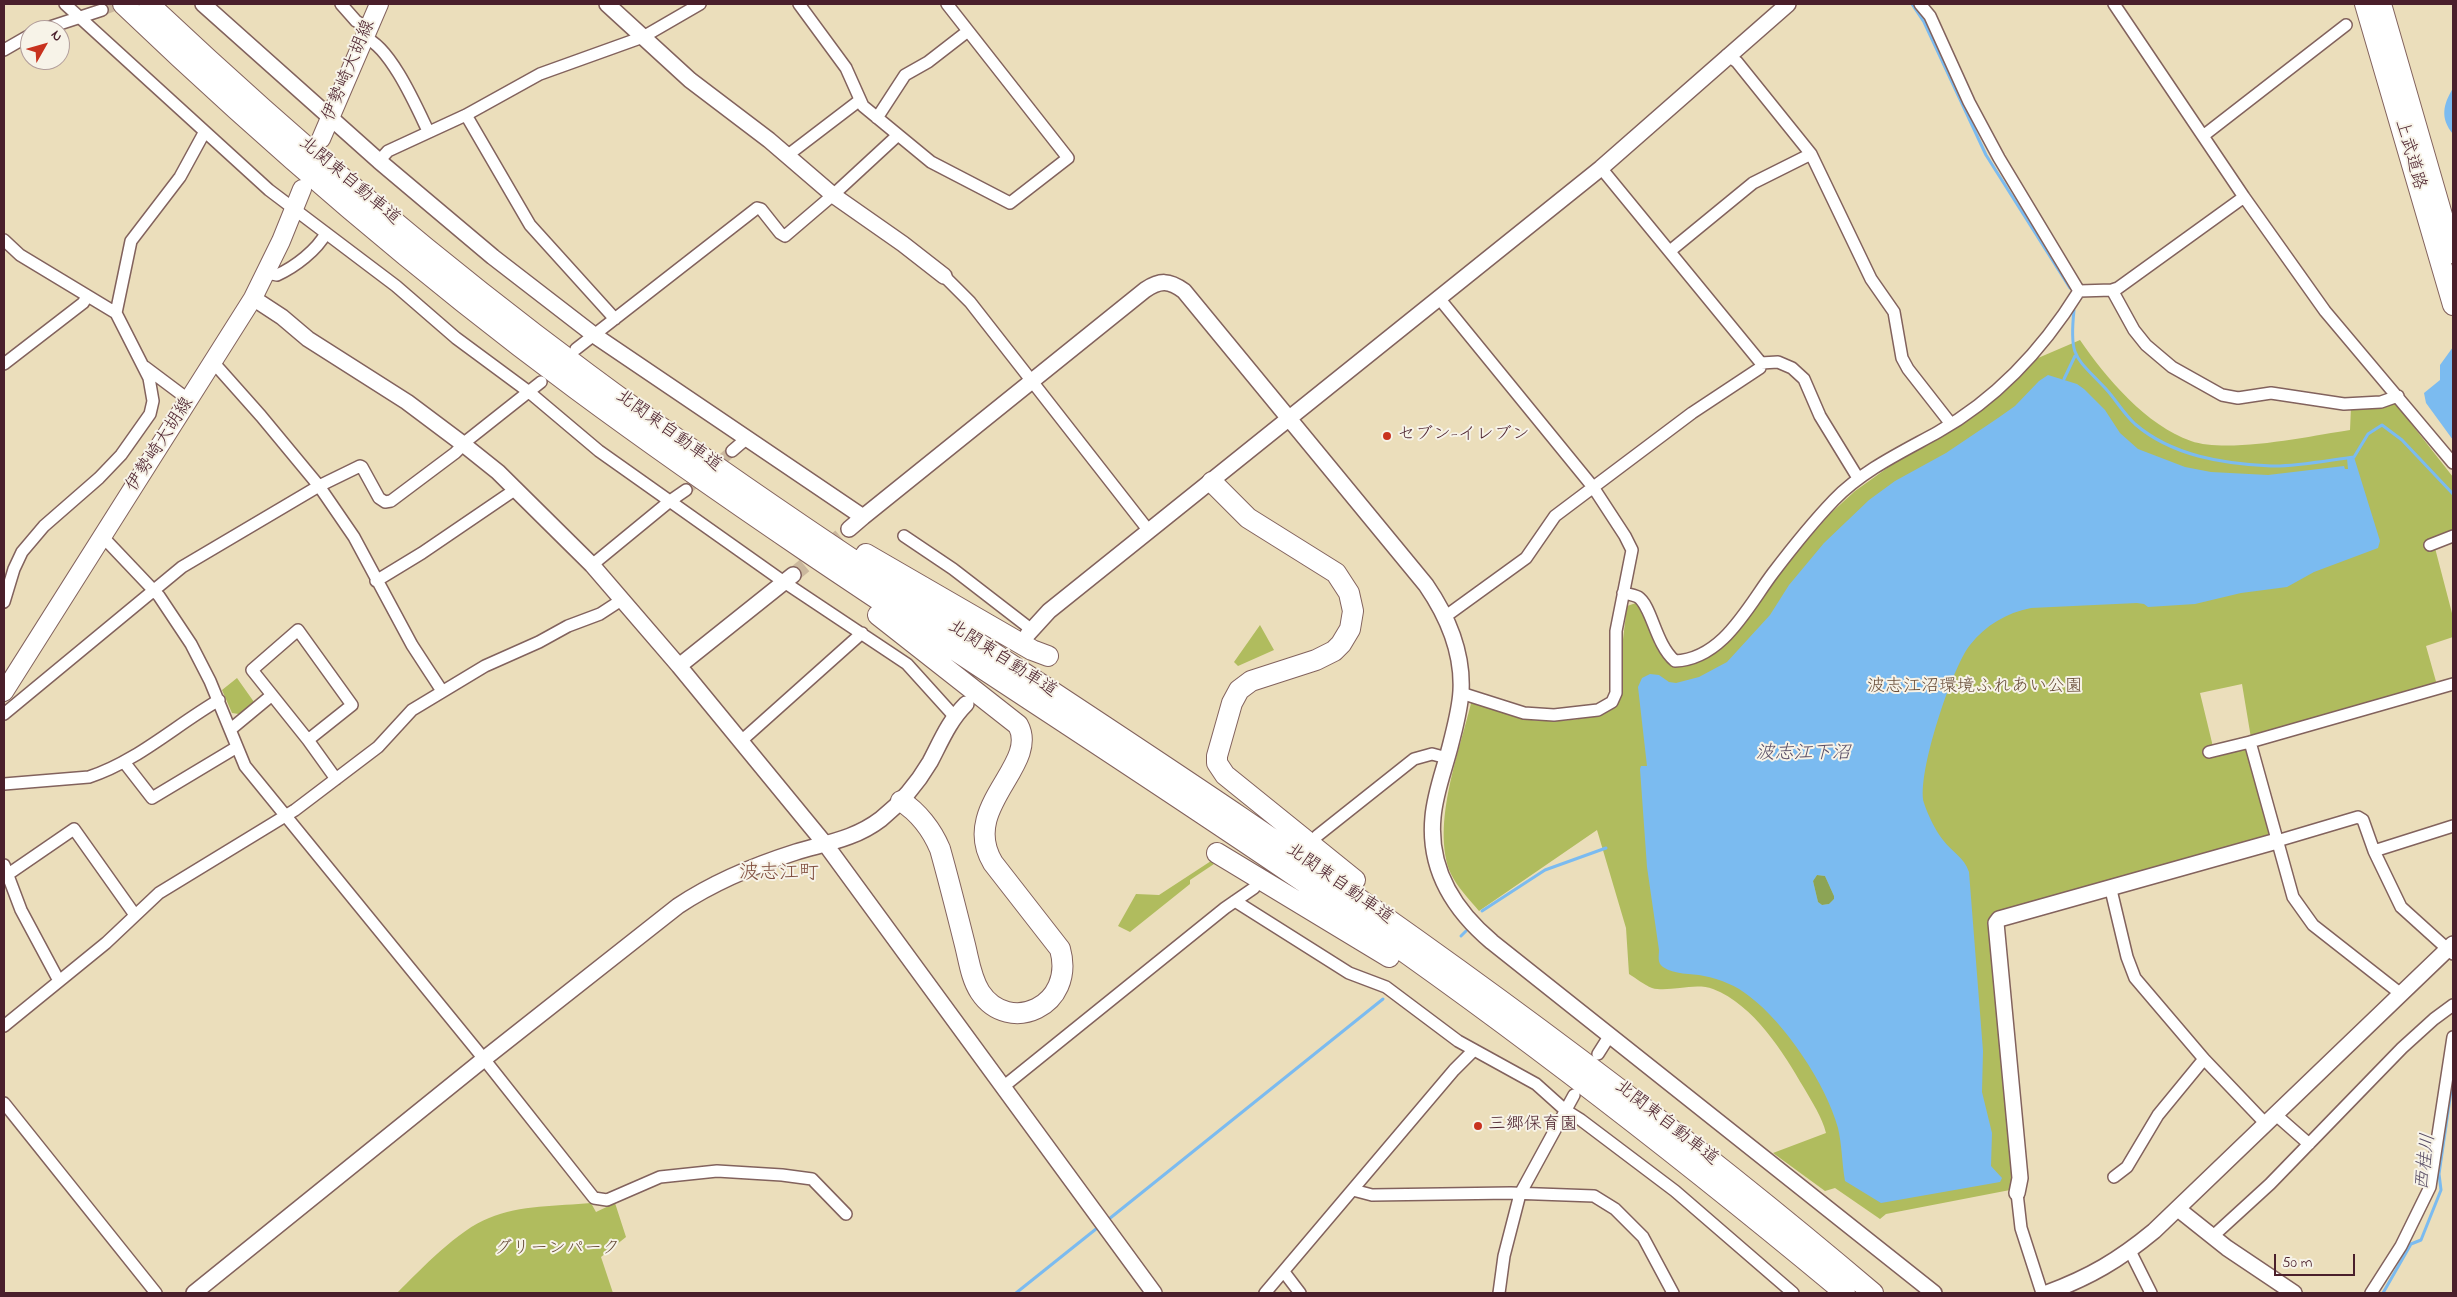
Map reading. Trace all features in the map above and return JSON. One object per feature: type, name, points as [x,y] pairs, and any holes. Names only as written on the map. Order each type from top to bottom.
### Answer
[{"type":"highway","name":"北関東自動車道","points":[[123,4],[296,163],[485,319],[575,388],[768,525],[1315,889],[1566,1070],[1764,1226],[1845,1293]]},
{"type":"highway","name":"北関東自動車道","points":[[149,4],[244,91],[402,228],[504,310],[680,442],[838,551],[1237,814],[1480,983],[1682,1136],[1873,1293]]},
{"type":"highway","name":"上武道路","points":[[2365,4],[2446,255]]},
{"type":"highway","name":"上武道路","points":[[2380,4],[2446,255],[2453,305]]},
{"type":"highway","points":[[680,442],[943,600],[1032,650],[1048,656]]},
{"type":"highway","points":[[1212,482],[1242,522],[1326,574],[1338,586],[1345,602],[1343,626],[1329,646],[1313,654],[1240,677]]},
{"type":"highway","points":[[1212,482],[1248,518],[1336,572],[1349,593],[1353,611],[1350,629],[1341,644],[1334,651],[1316,660],[1251,681],[1239,690],[1232,703],[1218,750],[1217,763],[1220,769],[1311,846],[1386,904],[1480,983]]},
{"type":"highway","points":[[768,525],[849,593],[1018,724],[1022,732],[1022,745],[989,811],[983,835],[988,854],[993,863],[1060,949],[1063,959],[1063,978],[1052,996],[1045,1003],[1026,1012],[1008,1011],[998,1008],[981,994],[972,973],[940,849],[931,833],[912,808],[902,800]]},
{"type":"highway","points":[[902,800],[934,854],[971,989],[989,1011],[1018,1020],[1039,1015],[1057,1002],[1068,985],[1071,965],[1066,946],[1060,937],[994,850],[990,833],[991,824],[997,809],[1008,797]]},
{"type":"highway","points":[[1217,853],[1307,906],[1566,1070]]},
{"type":"main road","name":"伊勢崎大胡線","points":[[321,139],[368,34],[379,4]]},
{"type":"main road","name":"伊勢崎大胡線","points":[[7,680],[102,536],[253,298],[302,189]]},
{"type":"street","points":[[65,4],[204,133],[294,210],[396,286],[490,365],[529,392],[583,439],[670,501],[788,578],[862,634],[907,664],[954,716]]},
{"type":"street","points":[[203,4],[331,116],[379,161],[493,257],[594,334],[863,517]]},
{"type":"street","points":[[341,4],[378,44],[411,94],[428,131]]},
{"type":"street","points":[[607,4],[690,80],[788,155],[833,196],[903,244],[944,276],[970,302],[1149,531]]},
{"type":"street","points":[[379,161],[388,150],[466,115],[540,74],[643,37],[700,4]]},
{"type":"street","points":[[799,4],[846,68],[863,106],[931,162],[1010,203],[1068,158],[947,4]]},
{"type":"street","points":[[904,536],[946,564],[1030,632],[1049,611],[1601,168],[1788,4]]},
{"type":"street","points":[[1920,4],[1930,16],[1969,102],[1999,158],[2079,291]]},
{"type":"street","points":[[2114,4],[2244,197],[2325,311],[2453,462]]},
{"type":"street","points":[[70,21],[102,10]]},
{"type":"street","points":[[2203,136],[2346,25]]},
{"type":"street","points":[[877,118],[905,75],[928,62],[968,31]]},
{"type":"street","points":[[4,50],[20,41]]},
{"type":"street","points":[[1727,56],[1737,62],[1811,154],[1871,279],[1894,312],[1897,340],[1902,358],[1908,369],[1951,424]]},
{"type":"street","points":[[788,155],[860,100]]},
{"type":"street","points":[[466,115],[530,225],[616,319]]},
{"type":"street","points":[[116,313],[131,241],[180,177],[204,133]]},
{"type":"street","points":[[576,350],[757,208],[761,209],[780,233],[785,236],[833,196],[898,134]]},
{"type":"street","points":[[1670,251],[1753,183],[1811,154]]},
{"type":"street","points":[[1601,168],[1761,363]]},
{"type":"street","points":[[2079,291],[2112,290],[2244,197]]},
{"type":"street","points":[[266,272],[277,275],[291,267],[315,248],[326,233]]},
{"type":"street","points":[[4,240],[20,255],[116,313],[152,388],[152,408],[150,414],[114,462],[44,526],[22,552],[14,569],[4,602]]},
{"type":"street","points":[[849,529],[1145,290],[1159,282],[1168,282],[1184,291],[1426,585],[1446,616],[1455,642],[1461,693],[1436,800],[1432,830],[1438,868],[1452,899],[1467,920],[1934,1293]]},
{"type":"street","points":[[2112,290],[2134,330],[2146,345],[2172,367],[2222,395],[2238,398],[2271,393],[2344,404],[2382,402],[2398,396]]},
{"type":"street","points":[[1623,593],[1638,597],[1646,604],[1659,641],[1676,661],[1687,661],[1714,647],[1731,630],[1797,543],[1835,500],[1858,478],[1951,424],[1995,392],[2020,370],[2057,326],[2079,291]]},
{"type":"street","points":[[4,364],[82,303],[87,297]]},
{"type":"street","points":[[1438,297],[1593,487],[1626,536],[1632,550],[1616,631],[1616,693],[1612,702],[1607,706],[1577,714],[1524,713],[1461,693]]},
{"type":"street","points":[[253,298],[282,317],[308,339],[407,402],[463,444],[516,489],[592,565],[679,666],[826,845],[1154,1293]]},
{"type":"street","points":[[213,362],[319,486],[354,537],[412,646],[442,691]]},
{"type":"street","points":[[1761,363],[1778,362],[1792,368],[1804,379],[1820,416],[1858,478]]},
{"type":"street","points":[[1446,616],[1526,558],[1555,516],[1692,413],[1760,368],[1761,363]]},
{"type":"street","points":[[142,364],[189,400]]},
{"type":"street","points":[[4,714],[182,567],[319,486],[362,466],[379,498],[388,502],[455,453],[463,444],[541,382]]},
{"type":"street","points":[[732,451],[746,439]]},
{"type":"street","points":[[376,581],[422,553],[516,489]]},
{"type":"street","points":[[592,565],[686,490]]},
{"type":"street","points":[[102,536],[153,590],[191,644],[219,700],[245,766],[484,1059],[594,1198],[607,1200],[660,1177],[717,1171],[773,1174],[812,1179],[846,1214]]},
{"type":"street","points":[[2430,545],[2453,536]]},
{"type":"street","points":[[679,666],[788,578]]},
{"type":"street","points":[[4,1026],[106,943],[158,893],[286,814],[336,779],[378,747],[407,714],[485,666],[539,642],[568,626],[600,614],[623,600]]},
{"type":"street","points":[[308,740],[352,705],[298,630],[252,670],[308,740],[336,779]]},
{"type":"street","points":[[740,742],[862,634]]},
{"type":"street","points":[[2209,752],[2453,684]]},
{"type":"street","points":[[231,729],[272,695]]},
{"type":"street","points":[[4,784],[89,778],[124,762],[219,700]]},
{"type":"street","points":[[194,1293],[484,1059],[690,898],[720,882],[764,863],[847,838],[866,829],[902,800],[925,770],[954,716],[966,704]]},
{"type":"street","points":[[2250,742],[2293,896],[2313,925],[2401,994]]},
{"type":"street","points":[[124,762],[152,798],[237,747]]},
{"type":"street","points":[[1317,836],[1414,759],[1432,754],[1447,758]]},
{"type":"street","points":[[2042,1293],[2018,1214],[2017,1193],[2020,1178],[1996,923],[2000,919],[2111,890],[2358,817],[2363,820],[2374,851],[2401,907],[2451,949],[2401,994],[2178,1209],[2130,1251],[2088,1277],[2047,1293]]},
{"type":"street","points":[[2374,851],[2453,826]]},
{"type":"street","points":[[59,981],[21,910],[5,870],[74,828],[135,915]]},
{"type":"street","points":[[1003,1087],[1235,901],[1254,888]]},
{"type":"street","points":[[2111,890],[2127,957],[2135,978],[2204,1059],[2271,1120],[2309,1144]]},
{"type":"street","points":[[1235,901],[1349,973],[1386,987],[1474,1050],[1536,1084],[1565,1110],[1675,1191],[1793,1293]]},
{"type":"street","points":[[2212,1236],[2309,1144],[2402,1048],[2434,1019],[2453,1005]]},
{"type":"street","points":[[1598,1054],[1610,1035]]},
{"type":"street","points":[[2371,1293],[2402,1246],[2430,1187],[2453,1037]]},
{"type":"street","points":[[1265,1293],[1454,1070],[1474,1050]]},
{"type":"street","points":[[2114,1177],[2127,1168],[2158,1115],[2204,1059]]},
{"type":"street","points":[[1499,1293],[1504,1256],[1520,1194],[1574,1095]]},
{"type":"street","points":[[4,1103],[156,1293]]},
{"type":"street","points":[[1353,1190],[1372,1194],[1585,1194],[1594,1196],[1608,1204],[1631,1224],[1647,1243],[1673,1293]]},
{"type":"street","points":[[2178,1209],[2212,1236],[2294,1293]]},
{"type":"street","points":[[2130,1251],[2151,1293]]},
{"type":"street","points":[[1284,1272],[1300,1293]]},
{"type":"green space","name":"波志江沼環境ふれあい公園","points":[[2080,340],[2128,399],[2143,412],[2175,434],[2207,445],[2226,446],[2269,443],[2350,430],[2351,407],[2395,403],[2453,477],[2453,530],[2444,536],[2435,548],[2453,617],[2453,637],[2426,646],[2437,685],[2251,738],[2242,684],[2200,693],[2215,755],[2243,746],[2247,749],[2272,835],[2237,850],[1991,916],[2015,1181],[2010,1190],[1886,1214],[1880,1219],[1835,1188],[1825,1191],[1773,1153],[1826,1133],[1822,1121],[1796,1074],[1777,1045],[1742,1006],[1728,996],[1706,987],[1652,988],[1629,974],[1626,928],[1597,830],[1479,911],[1460,889],[1451,874],[1445,854],[1446,810],[1455,763],[1472,699],[1517,716],[1541,721],[1563,721],[1598,715],[1615,706],[1627,606],[1636,603],[1641,607],[1655,645],[1675,666],[1688,665],[1704,657],[1831,513],[1855,491],[1890,466],[2000,395],[2038,358]]},
{"type":"green space","points":[[1260,625],[1274,650],[1238,666],[1234,662]]},
{"type":"green space","points":[[237,678],[254,702],[239,714],[232,713],[222,690]]},
{"type":"green space","points":[[1211,861],[1214,864],[1190,880],[1190,884],[1130,932],[1118,926],[1136,894],[1159,895]]},
{"type":"green space","points":[[1817,875],[1825,876],[1834,896],[1834,899],[1829,904],[1822,905],[1818,902],[1813,881]]},
{"type":"green space","name":"グリーンパーク","points":[[591,1203],[596,1212],[615,1203],[626,1237],[601,1257],[613,1293],[397,1293],[453,1240],[477,1223],[501,1214],[526,1208]]},
{"type":"water","points":[[2453,88],[2453,134],[2446,122],[2444,111]]},
{"type":"water","points":[[2453,347],[2453,440],[2426,403],[2424,393],[2440,380],[2440,365]]},
{"type":"water","name":"波志江下沼","points":[[2048,375],[2077,384],[2105,410],[2120,433],[2138,449],[2185,467],[2211,472],[2268,475],[2344,466],[2345,469],[2348,469],[2347,458],[2354,457],[2380,541],[2378,548],[2314,572],[2287,587],[2241,593],[2195,604],[2148,607],[2137,603],[2031,608],[2013,613],[1997,621],[1983,631],[1970,645],[1954,675],[1937,722],[1925,770],[1923,789],[1924,803],[1935,827],[1946,844],[1964,862],[1969,872],[1983,1051],[1982,1092],[1992,1133],[1991,1166],[2002,1178],[2000,1182],[1881,1203],[1845,1181],[1838,1128],[1832,1111],[1814,1074],[1790,1038],[1776,1022],[1749,996],[1734,986],[1710,977],[1667,970],[1660,964],[1647,867],[1640,769],[1641,766],[1647,766],[1638,687],[1642,678],[1650,674],[1659,675],[1669,682],[1676,683],[1699,677],[1727,662],[1770,615],[1789,585],[1824,543],[1869,500],[1895,481],[1946,453],[1998,418],[2015,406],[2039,381]],"holes":[[[1817,875],[1825,876],[1834,899],[1829,904],[1822,905],[1818,902],[1813,881]]]},
{"type":"waterway","points":[[1912,4],[1924,22],[1986,155],[2070,288]]},
{"type":"waterway","points":[[2074,310],[2073,338],[2076,355],[2127,416],[2135,424],[2165,444],[2182,451],[2217,460],[2253,465],[2291,465],[2354,457],[2368,434],[2382,425],[2402,440],[2453,494]]},
{"type":"waterway","points":[[2064,379],[2075,356]]},
{"type":"waterway","points":[[1482,911],[1545,870],[1606,848]]},
{"type":"waterway","points":[[1461,936],[1466,931]]},
{"type":"waterway","points":[[1109,1219],[1383,999]]},
{"type":"waterway","name":"西桂川","points":[[2383,1293],[2411,1244],[2421,1240],[2441,1190],[2439,1174],[2453,1077]]},
{"type":"waterway","points":[[1016,1293],[1096,1229]]},
{"type":"tunnel","points":[[102,10],[119,4]]},
{"type":"tunnel","points":[[686,490],[732,451]]},
{"type":"tunnel","points":[[793,575],[849,529]]},
{"type":"place","name":"セブン-イレブン","points":[[1387,436]]},
{"type":"place","name":"三郷保育園","points":[[1478,1126]]},
{"type":"district","name":"波志江町","points":[[779,875]]}]
